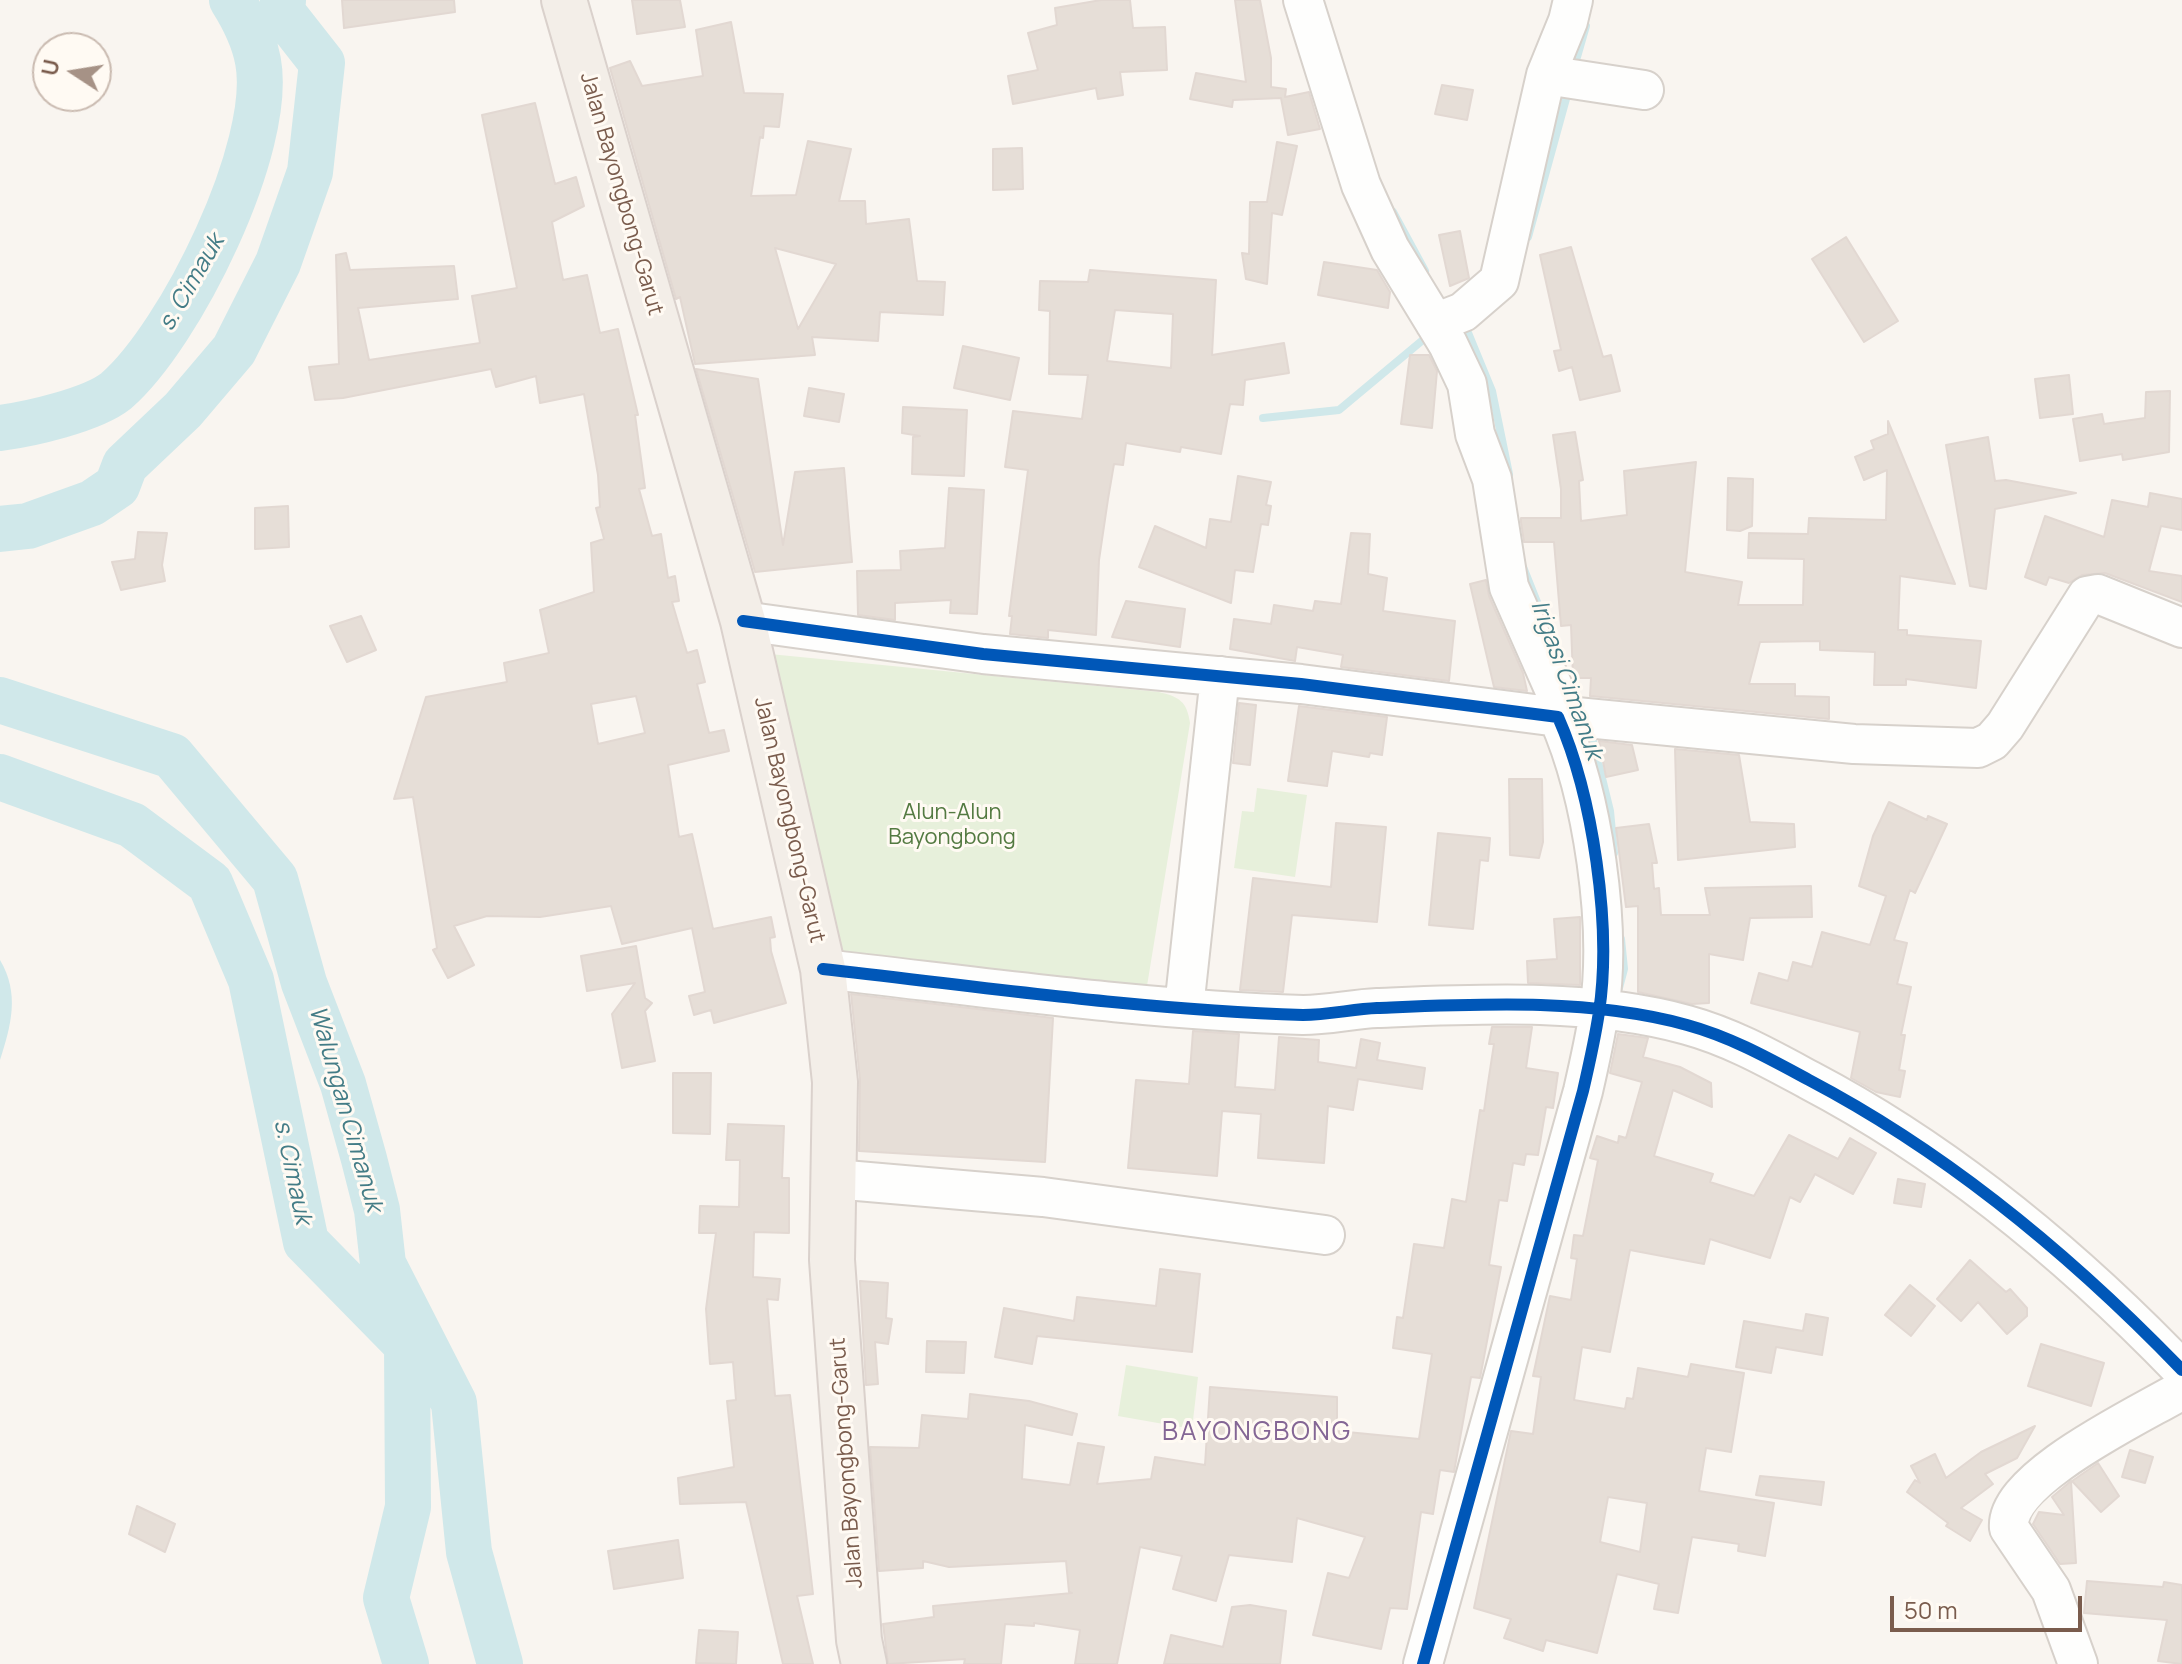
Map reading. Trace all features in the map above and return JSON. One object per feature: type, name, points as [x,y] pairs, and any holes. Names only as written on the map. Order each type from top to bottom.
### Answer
[{"type":"main road","name":"Jalan Bayongbong-Garut","points":[[564,0],[743,621],[823,969],[835,1082],[832,1260],[859,1640],[864,1664]]},
{"type":"street","points":[[1303,0],[1361,185],[1390,249],[1445,325],[1467,384],[1475,434],[1492,479],[1509,587],[1576,717],[1616,1012],[1583,1091],[1548,1207],[1510,1362],[1423,1664]]},
{"type":"street","points":[[1445,325],[1499,281],[1546,75],[1568,21],[1573,0]]},
{"type":"street","points":[[1546,75],[1644,90]]},
{"type":"street","points":[[743,621],[983,654],[1220,676],[1576,717],[1854,744],[1978,748],[1992,741],[2005,726],[2087,596],[2098,594],[2182,628]]},
{"type":"street","points":[[1184,1008],[1220,676]]},
{"type":"street","points":[[823,969],[1184,1008],[1308,1015],[1448,1005],[1616,1012],[1704,1030],[1748,1047],[1899,1130],[1971,1181],[2061,1254],[2182,1370]]},
{"type":"street","points":[[834,1179],[1043,1197],[1325,1235]]},
{"type":"street","points":[[2078,1664],[2051,1590],[2009,1528],[2012,1507],[2035,1481],[2061,1462],[2182,1390]]},
{"type":"green space","name":"Alun-Alun Bayongbong","points":[[749,652],[1159,692],[1181,701],[1190,723],[1146,992],[820,973]]},
{"type":"green space","points":[[1257,788],[1307,795],[1295,877],[1234,868],[1242,811],[1254,812]]},
{"type":"green space","points":[[1126,1365],[1198,1377],[1192,1429],[1118,1416]]},
{"type":"water","points":[[0,960],[10,985],[12,1010],[0,1060]]},
{"type":"building","points":[[342,0],[454,0],[455,12],[344,28]]},
{"type":"building","points":[[632,0],[680,0],[685,27],[637,34]]},
{"type":"building","points":[[1101,0],[1130,0],[1133,28],[1165,27],[1167,70],[1120,72],[1123,95],[1098,99],[1096,88],[1013,104],[1008,76],[1038,70],[1028,33],[1057,25],[1055,8]]},
{"type":"building","points":[[1235,0],[1260,0],[1271,58],[1271,87],[1286,89],[1285,97],[1309,92],[1320,129],[1288,135],[1281,98],[1233,100],[1232,107],[1190,99],[1196,73],[1246,82]]},
{"type":"building","points":[[731,22],[744,93],[783,94],[779,127],[764,126],[763,138],[760,137],[751,196],[796,195],[808,141],[851,149],[839,201],[865,201],[866,224],[909,219],[917,281],[945,282],[943,315],[880,312],[878,341],[812,337],[815,355],[695,364],[680,297],[676,299],[610,68],[630,61],[642,86],[703,76],[696,30]],"holes":[[[775,248],[836,264],[798,329]]]},
{"type":"building","points":[[1442,85],[1473,90],[1467,120],[1435,114]]},
{"type":"building","points":[[535,103],[555,184],[576,177],[584,206],[552,222],[563,280],[587,275],[600,333],[618,329],[638,415],[635,415],[645,488],[639,489],[652,536],[661,534],[668,578],[675,576],[679,601],[672,602],[687,653],[697,650],[705,682],[697,684],[709,733],[724,730],[729,751],[668,765],[679,837],[692,834],[713,929],[771,917],[775,937],[770,938],[771,951],[786,1003],[714,1023],[711,1010],[694,1015],[689,996],[705,992],[692,928],[622,944],[611,906],[540,917],[487,916],[454,926],[474,965],[448,978],[433,950],[437,948],[413,797],[394,799],[426,697],[507,682],[504,663],[549,653],[540,610],[594,592],[591,543],[604,539],[596,508],[600,507],[598,475],[584,394],[540,403],[536,376],[496,387],[491,369],[343,398],[315,400],[309,367],[339,364],[336,255],[346,253],[350,270],[454,266],[458,299],[358,308],[369,360],[480,343],[472,296],[517,288],[482,115]],"holes":[[[636,696],[645,733],[598,744],[591,704]]]},
{"type":"building","points":[[1277,142],[1297,146],[1282,215],[1272,213],[1267,284],[1246,279],[1242,253],[1249,254],[1250,202],[1267,202]]},
{"type":"building","points":[[1022,148],[1023,189],[993,190],[993,149]]},
{"type":"building","points":[[1460,231],[1469,278],[1450,286],[1439,235]]},
{"type":"building","points":[[1846,237],[1898,321],[1864,342],[1812,259]]},
{"type":"building","points":[[1571,247],[1603,357],[1611,355],[1620,391],[1580,400],[1572,367],[1559,371],[1554,351],[1561,350],[1540,255]]},
{"type":"building","points":[[1324,262],[1377,270],[1390,292],[1388,308],[1318,295]]},
{"type":"building","points":[[1090,270],[1216,280],[1212,355],[1284,343],[1289,373],[1245,380],[1243,405],[1230,404],[1221,454],[1181,447],[1180,452],[1126,443],[1123,465],[1114,464],[1108,499],[1099,560],[1096,635],[1048,630],[1048,638],[1010,634],[1012,616],[1009,616],[1028,470],[1005,467],[1013,411],[1082,419],[1088,375],[1049,374],[1050,311],[1039,310],[1040,281],[1088,282]],"holes":[[[1115,310],[1173,314],[1171,368],[1107,361]]]},
{"type":"building","points":[[963,346],[1019,358],[1010,400],[954,388]]},
{"type":"building","points":[[1410,355],[1429,355],[1437,371],[1432,428],[1401,424]]},
{"type":"building","points":[[696,369],[758,379],[783,545],[795,472],[844,468],[852,562],[755,572]]},
{"type":"building","points":[[2069,375],[2073,414],[2040,418],[2035,379]]},
{"type":"building","points":[[809,388],[844,394],[839,422],[804,416]]},
{"type":"building","points":[[2170,391],[2169,452],[2123,460],[2122,454],[2080,461],[2073,419],[2102,414],[2104,424],[2145,418],[2146,392]]},
{"type":"building","points":[[903,407],[967,410],[964,476],[912,474],[913,437],[920,436],[902,433]]},
{"type":"building","points":[[1888,421],[1955,584],[1900,576],[1898,630],[1907,630],[1907,635],[1981,641],[1976,688],[1906,679],[1906,685],[1874,685],[1875,652],[1820,650],[1820,641],[1760,642],[1749,684],[1795,684],[1795,696],[1829,697],[1829,719],[1590,696],[1591,678],[1573,678],[1571,625],[1561,626],[1554,542],[1524,542],[1521,522],[1521,518],[1561,518],[1561,489],[1553,435],[1575,432],[1583,480],[1579,481],[1581,521],[1627,515],[1624,471],[1696,462],[1685,572],[1742,582],[1738,605],[1803,605],[1804,559],[1748,558],[1749,533],[1808,534],[1809,518],[1886,520],[1887,470],[1864,480],[1855,457],[1874,449],[1871,441],[1888,434]]},
{"type":"building","points":[[1988,437],[1995,481],[2006,480],[2076,493],[1995,509],[1986,589],[1970,586],[1946,445]]},
{"type":"building","points":[[1238,476],[1271,482],[1266,505],[1271,506],[1268,525],[1261,524],[1253,572],[1235,570],[1231,603],[1139,567],[1155,526],[1206,548],[1210,519],[1231,522]]},
{"type":"building","points":[[1728,478],[1753,479],[1752,526],[1740,531],[1727,530]]},
{"type":"building","points":[[949,488],[984,490],[977,614],[950,613],[951,600],[895,603],[895,620],[858,615],[857,571],[901,570],[900,551],[945,548]]},
{"type":"building","points":[[2150,493],[2182,499],[2182,530],[2161,526],[2149,571],[2182,576],[2182,602],[2105,573],[2082,575],[2069,583],[2049,577],[2046,585],[2025,577],[2045,516],[2104,537],[2112,500],[2148,507]]},
{"type":"building","points":[[288,506],[289,547],[255,549],[255,508]]},
{"type":"building","points":[[138,532],[167,533],[162,565],[165,581],[121,590],[112,562],[135,559]]},
{"type":"building","points":[[1351,533],[1370,534],[1368,574],[1387,578],[1383,611],[1455,621],[1449,681],[1341,667],[1343,655],[1297,647],[1295,661],[1230,649],[1234,619],[1271,624],[1274,605],[1313,611],[1315,601],[1341,604]]},
{"type":"building","points":[[1486,580],[1489,596],[1523,673],[1527,691],[1494,687],[1470,584]]},
{"type":"building","points":[[1126,601],[1185,609],[1180,647],[1112,637]]},
{"type":"building","points":[[361,616],[376,650],[347,662],[330,626]]},
{"type":"building","points":[[1239,703],[1256,705],[1250,765],[1233,763]]},
{"type":"building","points":[[1299,706],[1387,717],[1382,755],[1370,753],[1369,757],[1332,751],[1327,786],[1288,781]]},
{"type":"building","points":[[1599,741],[1632,745],[1638,770],[1606,777]]},
{"type":"building","points":[[1675,749],[1739,755],[1750,822],[1794,824],[1795,847],[1678,860]]},
{"type":"building","points":[[1509,779],[1542,779],[1543,842],[1539,858],[1510,855]]},
{"type":"building","points":[[1889,802],[1927,820],[1928,816],[1947,824],[1915,893],[1910,890],[1894,940],[1907,943],[1897,984],[1911,987],[1901,1035],[1905,1035],[1899,1070],[1905,1071],[1900,1097],[1876,1092],[1851,1078],[1860,1032],[1751,1003],[1759,973],[1788,981],[1793,962],[1812,967],[1822,932],[1870,945],[1886,896],[1859,886],[1873,836]]},
{"type":"building","points":[[1336,823],[1386,827],[1377,922],[1292,915],[1283,992],[1240,990],[1253,878],[1331,887]]},
{"type":"building","points":[[1649,824],[1657,863],[1652,863],[1654,889],[1659,888],[1661,915],[1710,915],[1705,888],[1811,886],[1812,917],[1750,918],[1743,960],[1709,954],[1709,1003],[1692,1004],[1638,992],[1638,906],[1626,907],[1616,828]]},
{"type":"building","points":[[1438,833],[1490,838],[1488,861],[1480,860],[1473,929],[1429,925]]},
{"type":"building","points":[[1580,917],[1580,985],[1528,983],[1527,961],[1557,959],[1554,919]]},
{"type":"building","points":[[636,946],[645,998],[652,1003],[645,1011],[655,1061],[622,1068],[612,1014],[635,983],[587,991],[581,956]]},
{"type":"building","points":[[851,994],[1053,1018],[1045,1162],[859,1151],[860,1080]]},
{"type":"building","points":[[1492,1027],[1532,1027],[1526,1068],[1558,1073],[1553,1108],[1546,1107],[1538,1155],[1526,1154],[1524,1165],[1513,1163],[1507,1201],[1499,1200],[1489,1265],[1501,1267],[1480,1378],[1471,1377],[1454,1472],[1440,1470],[1433,1514],[1421,1512],[1407,1609],[1390,1608],[1381,1649],[1313,1635],[1328,1573],[1349,1578],[1365,1537],[1297,1518],[1292,1562],[1229,1555],[1216,1601],[1173,1589],[1182,1556],[1140,1547],[1117,1664],[1075,1664],[1080,1630],[1034,1623],[1034,1626],[1005,1624],[1001,1664],[964,1664],[965,1659],[888,1664],[883,1624],[934,1617],[933,1606],[1072,1593],[1069,1592],[1066,1561],[949,1567],[923,1561],[923,1568],[879,1571],[870,1447],[919,1448],[922,1415],[968,1419],[970,1394],[1029,1401],[1077,1414],[1072,1435],[1025,1425],[1022,1479],[1070,1485],[1078,1443],[1104,1447],[1097,1484],[1151,1479],[1155,1457],[1205,1465],[1210,1387],[1337,1397],[1337,1431],[1419,1439],[1432,1354],[1393,1348],[1397,1317],[1403,1318],[1414,1244],[1444,1248],[1452,1199],[1466,1202],[1494,1044],[1489,1044]]},
{"type":"building","points":[[1193,1031],[1239,1034],[1235,1087],[1275,1090],[1279,1037],[1319,1040],[1318,1062],[1356,1068],[1361,1039],[1380,1043],[1377,1060],[1425,1068],[1422,1089],[1358,1079],[1353,1110],[1328,1106],[1324,1163],[1258,1158],[1261,1114],[1222,1111],[1217,1176],[1128,1168],[1136,1080],[1189,1084]]},
{"type":"building","points":[[1618,1034],[1648,1038],[1643,1057],[1680,1067],[1711,1083],[1712,1107],[1673,1090],[1654,1156],[1713,1174],[1710,1182],[1754,1196],[1789,1135],[1838,1159],[1850,1138],[1876,1153],[1853,1194],[1815,1174],[1800,1202],[1790,1197],[1770,1258],[1710,1239],[1704,1264],[1630,1250],[1610,1352],[1582,1347],[1574,1400],[1625,1409],[1627,1398],[1633,1399],[1638,1368],[1688,1377],[1691,1364],[1744,1373],[1731,1452],[1706,1448],[1699,1491],[1774,1503],[1765,1556],[1738,1551],[1739,1544],[1692,1537],[1678,1613],[1654,1609],[1659,1584],[1617,1574],[1597,1653],[1546,1640],[1543,1651],[1504,1638],[1511,1619],[1474,1608],[1511,1431],[1533,1434],[1541,1377],[1533,1376],[1550,1296],[1571,1300],[1577,1259],[1571,1258],[1574,1235],[1583,1236],[1598,1160],[1590,1158],[1597,1136],[1618,1143],[1619,1136],[1626,1138],[1642,1082],[1610,1073]],"holes":[[[1608,1497],[1647,1503],[1640,1552],[1600,1542]]]},
{"type":"building","points":[[673,1073],[711,1073],[710,1134],[673,1133]]},
{"type":"building","points":[[728,1124],[784,1126],[782,1178],[789,1178],[789,1233],[754,1232],[753,1277],[780,1279],[778,1300],[767,1299],[775,1396],[790,1395],[813,1594],[797,1596],[813,1664],[783,1664],[746,1502],[680,1504],[678,1478],[734,1467],[727,1401],[736,1400],[733,1362],[710,1364],[706,1309],[716,1233],[699,1233],[700,1206],[739,1207],[740,1160],[726,1160]]},
{"type":"building","points":[[1898,1179],[1925,1184],[1921,1207],[1894,1203]]},
{"type":"building","points":[[1970,1260],[2006,1292],[2010,1289],[2027,1308],[2027,1316],[2007,1334],[1978,1302],[1961,1321],[1937,1299]]},
{"type":"building","points":[[1160,1269],[1200,1274],[1192,1352],[1037,1336],[1032,1364],[995,1357],[1004,1308],[1074,1321],[1077,1297],[1156,1306]]},
{"type":"building","points":[[860,1281],[888,1283],[886,1318],[892,1319],[888,1344],[875,1342],[878,1384],[866,1385]]},
{"type":"building","points":[[1910,1285],[1935,1306],[1911,1336],[1885,1315]]},
{"type":"building","points":[[1806,1314],[1828,1318],[1822,1355],[1776,1347],[1771,1373],[1736,1367],[1744,1321],[1803,1331]]},
{"type":"building","points":[[927,1341],[966,1342],[964,1373],[926,1372]]},
{"type":"building","points":[[2041,1344],[2104,1363],[2091,1406],[2028,1386]]},
{"type":"building","points":[[2035,1426],[2017,1458],[1985,1474],[1993,1484],[1961,1508],[1982,1520],[1970,1541],[1946,1526],[1948,1523],[1907,1492],[1915,1480],[1920,1483],[1911,1466],[1935,1454],[1946,1478],[1981,1452]]},
{"type":"building","points":[[2130,1450],[2153,1457],[2145,1483],[2122,1477]]},
{"type":"building","points":[[2098,1463],[2119,1496],[2101,1512],[2072,1481]]},
{"type":"building","points":[[1760,1476],[1824,1482],[1821,1505],[1756,1495]]},
{"type":"building","points":[[2071,1481],[2076,1563],[2060,1564],[2033,1524],[2039,1512],[2064,1515],[2052,1497]]},
{"type":"building","points":[[137,1506],[175,1524],[165,1552],[129,1534]]},
{"type":"building","points":[[678,1540],[683,1578],[614,1589],[608,1551]]},
{"type":"building","points":[[2087,1581],[2163,1587],[2164,1582],[2182,1585],[2182,1664],[2158,1661],[2167,1620],[2084,1613]]},
{"type":"building","points":[[1250,1605],[1286,1611],[1280,1664],[1164,1664],[1171,1635],[1223,1647],[1232,1607]]},
{"type":"building","points":[[699,1630],[738,1632],[736,1664],[696,1663]]},
{"type":"waterway","name":"s. Cimauk","points":[[0,428],[77,410],[116,391],[141,365],[193,285],[237,188],[252,141],[259,97],[256,53],[248,29],[232,0]]},
{"type":"waterway","name":"Walungan Cimanuk","points":[[0,529],[28,526],[92,503],[117,486],[125,465],[183,410],[234,350],[278,263],[310,172],[322,63],[282,12],[283,0]]},
{"type":"waterway","points":[[1573,71],[1586,26]]},
{"type":"waterway","points":[[1528,237],[1569,88]]},
{"type":"waterway","name":"Irigasi Cimanuk","points":[[1393,212],[1425,271]]},
{"type":"waterway","name":"Irigasi Cimanuk","points":[[1464,323],[1492,391],[1509,474]]},
{"type":"waterway","points":[[1263,418],[1339,410],[1430,334]]},
{"type":"waterway","name":"Irigasi Cimanuk","points":[[1523,567],[1549,632]]},
{"type":"waterway","name":"Walungan Cimanuk","points":[[0,700],[172,756],[275,879],[304,983],[343,1084],[377,1210],[383,1264],[454,1403],[469,1552],[500,1664]]},
{"type":"waterway","name":"Irigasi Cimanuk","points":[[1590,729],[1610,811],[1614,853]]},
{"type":"waterway","name":"s. Cimauk","points":[[0,777],[132,825],[210,883],[251,980],[306,1242],[407,1345],[408,1507],[386,1598],[406,1664]]},
{"type":"waterway","name":"Irigasi Cimanuk","points":[[1619,988],[1624,969],[1621,939]]},
{"type":"cycle path","points":[[743,621],[983,654],[1301,684],[1558,717],[1581,784],[1596,862],[1603,941],[1599,1012],[1583,1091],[1423,1664]]},
{"type":"cycle path","points":[[823,969],[1063,997],[1243,1012],[1303,1015],[1377,1008],[1533,1005],[1611,1010],[1687,1025],[1735,1042],[1809,1080],[1911,1140],[1960,1174],[2053,1248],[2182,1370]]},
{"type":"district","name":"BAYONGBONG","points":[[1257,1433]]}]
